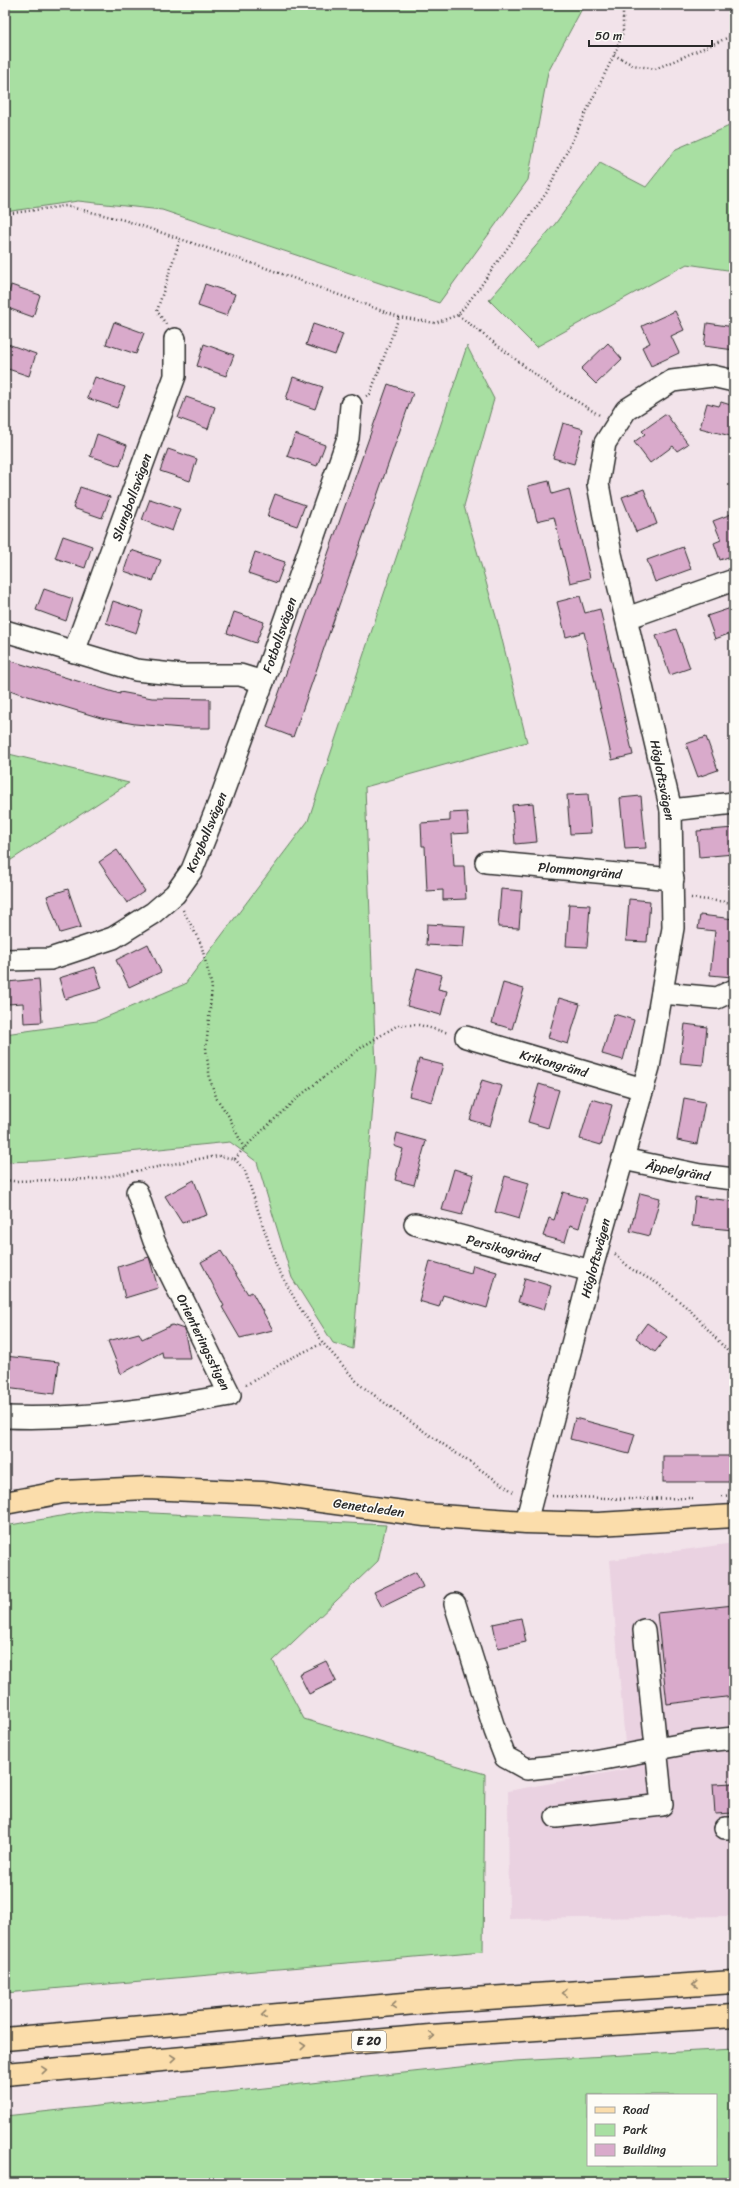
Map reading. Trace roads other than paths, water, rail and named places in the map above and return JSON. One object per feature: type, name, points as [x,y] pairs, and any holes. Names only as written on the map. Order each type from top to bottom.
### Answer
[{"type":"main road","name":"Genetaleden","points":[[5,1503],[63,1492],[147,1488],[262,1493],[425,1515],[526,1522],[598,1524],[734,1516]]},
{"type":"main road","points":[[5,2039],[403,2004],[734,1982]]},
{"type":"main road","name":"E 20","points":[[5,2074],[407,2038],[734,2016]]},
{"type":"street","name":"Slungbollsvägen","points":[[74,652],[175,376],[175,339]]},
{"type":"street","name":"Högloftsvägen","points":[[526,1522],[591,1271],[649,1067],[673,928],[671,810],[611,554],[598,484],[605,443],[626,410],[672,381],[712,376],[734,380]]},
{"type":"street","name":"Fotbollsvägen","points":[[5,631],[136,670],[181,675],[240,675],[263,682],[348,438],[351,405]]},
{"type":"street","points":[[627,618],[734,580]]},
{"type":"street","name":"Korgbollsvägen","points":[[5,960],[50,959],[113,938],[154,914],[175,894],[192,870],[222,795],[263,682]]},
{"type":"street","points":[[671,810],[734,803]]},
{"type":"street","name":"Plommongränd","points":[[486,862],[673,887]]},
{"type":"street","points":[[662,993],[726,994]]},
{"type":"street","name":"Krikongränd","points":[[466,1037],[643,1089]]},
{"type":"street","name":"Äppelgränd","points":[[623,1159],[700,1175],[734,1178]]},
{"type":"street","name":"Orienteringsstigen","points":[[5,1417],[43,1418],[87,1416],[183,1404],[230,1395],[154,1241],[137,1192]]},
{"type":"street","name":"Persikogränd","points":[[415,1224],[591,1271]]},
{"type":"street","points":[[455,1604],[495,1731],[505,1757],[527,1769],[582,1763],[649,1752],[695,1742],[734,1738]]},
{"type":"street","points":[[556,1817],[662,1805],[649,1752],[644,1630]]}]
